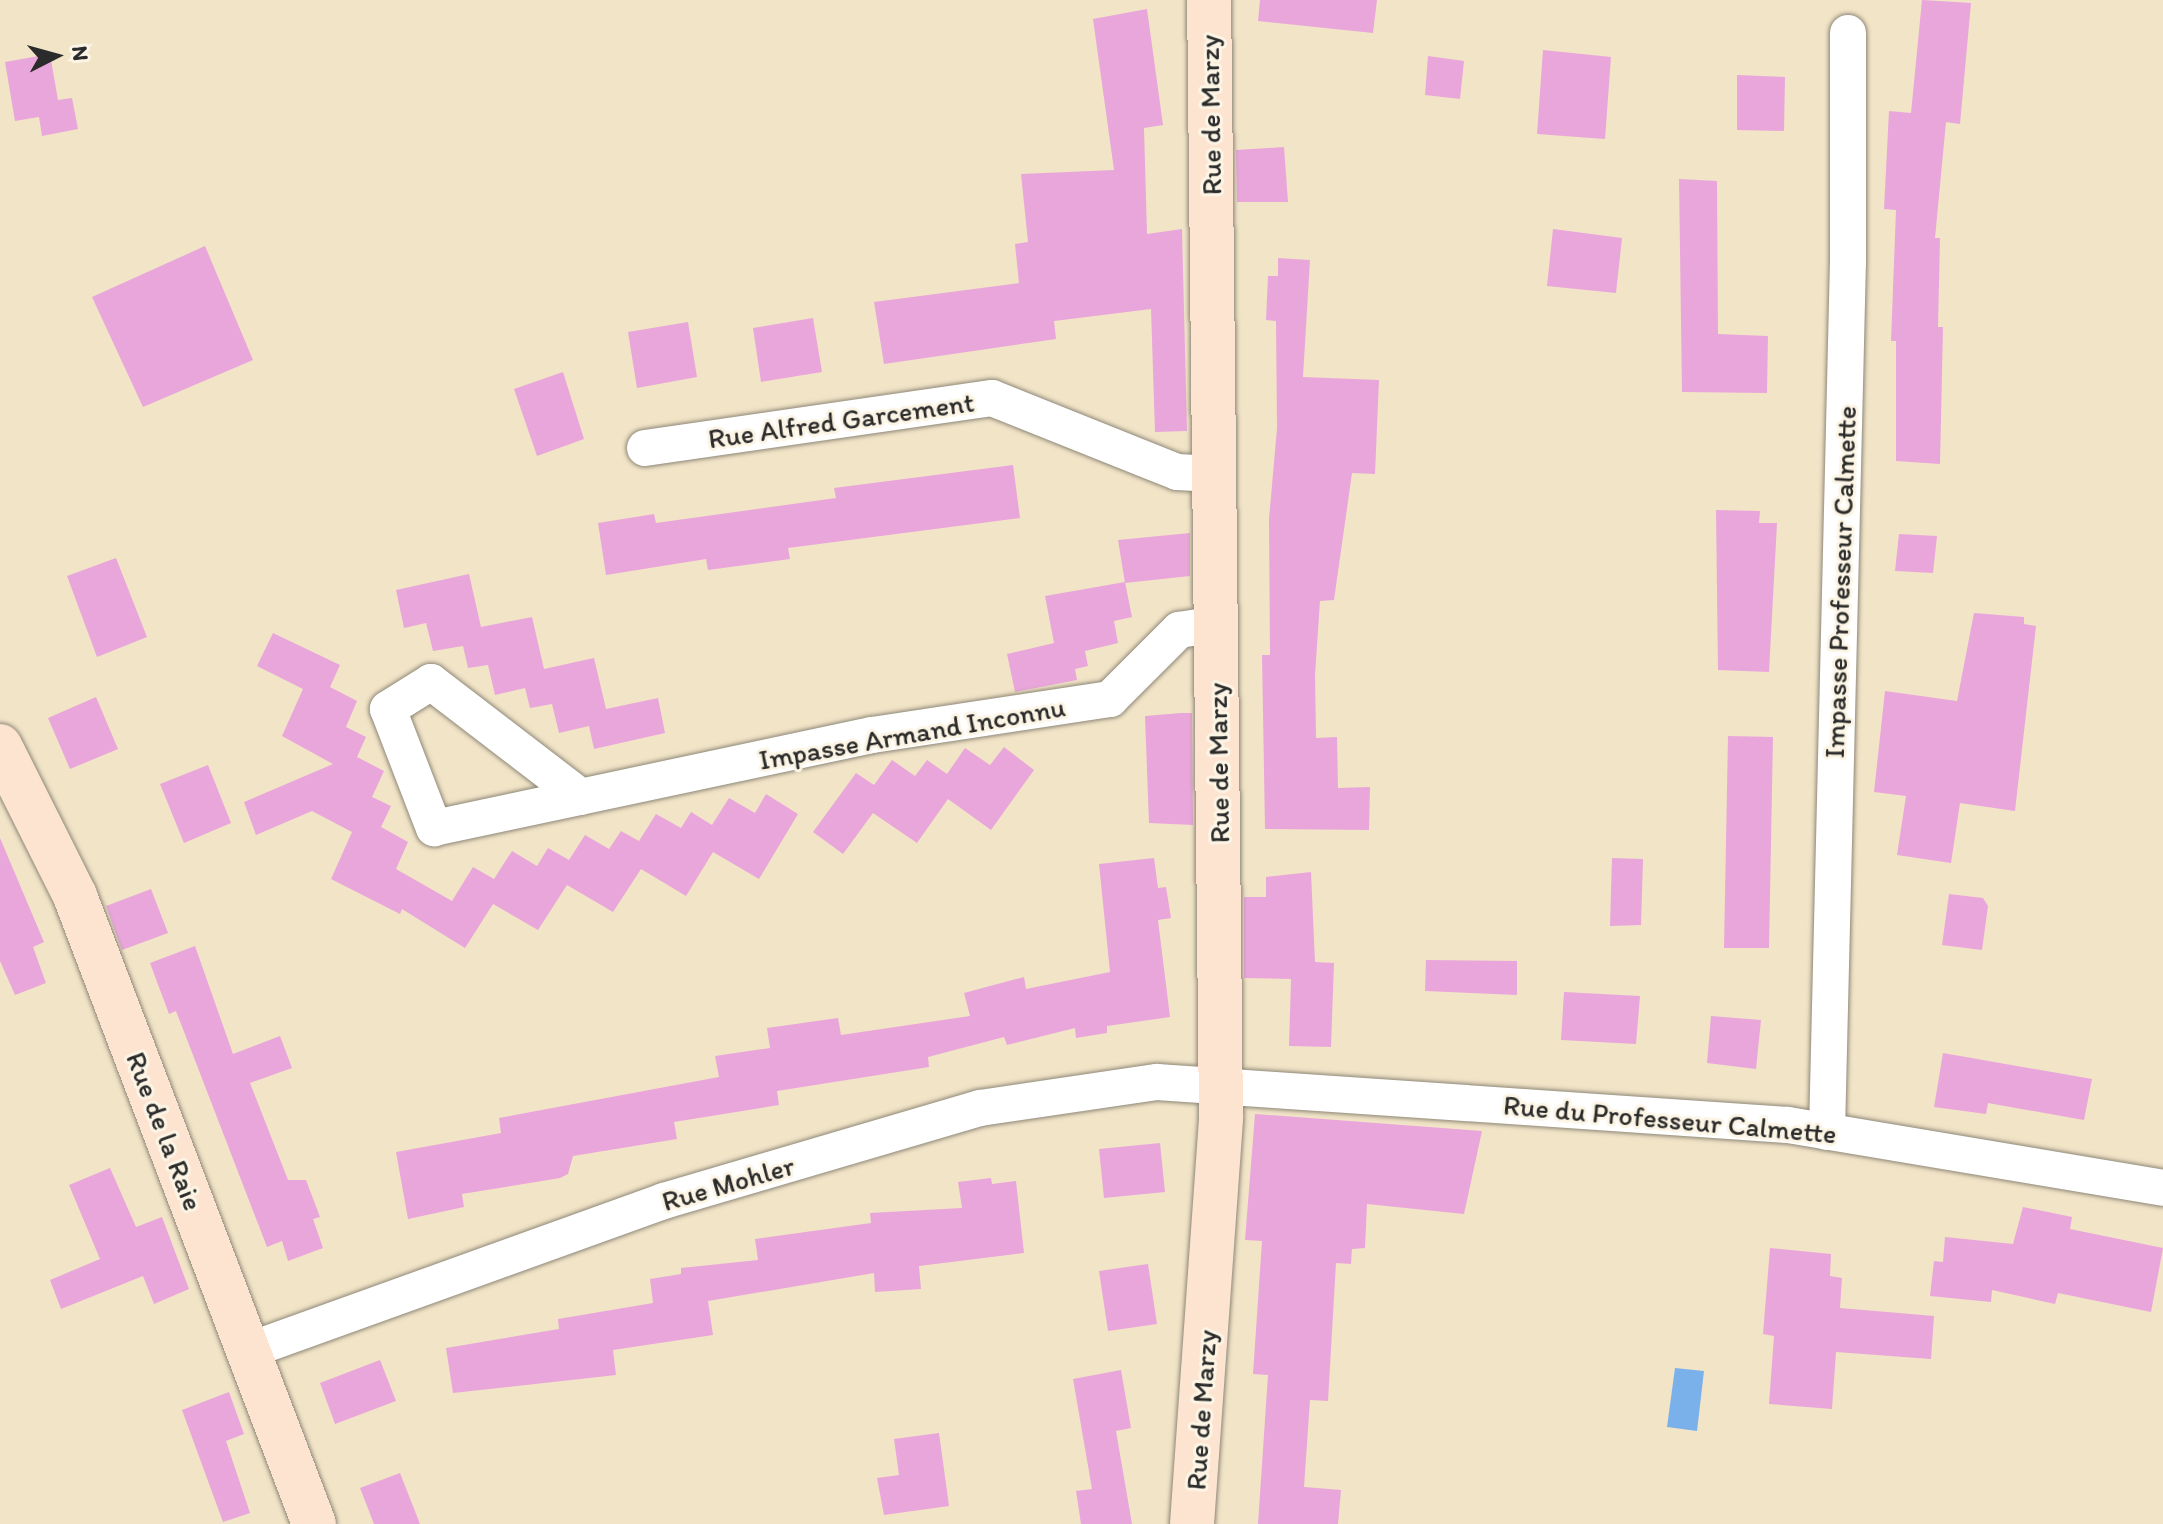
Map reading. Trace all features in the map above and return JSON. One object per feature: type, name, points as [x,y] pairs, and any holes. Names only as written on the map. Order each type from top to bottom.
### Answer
[{"type":"main road","name":"Rue de Marzy","points":[[1192,1524],[1221,1083],[1209,0]]},
{"type":"main road","name":"Rue de la Raie","points":[[0,746],[75,896],[314,1524]]},
{"type":"street","name":"Impasse Professeur Calmette","points":[[1827,1132],[1848,262],[1848,33]]},
{"type":"street","name":"Rue Alfred Garcement","points":[[645,448],[992,398],[1177,472],[1215,474]]},
{"type":"street","name":"Impasse Armand Inconnu","points":[[581,797],[431,682],[388,709],[434,828],[581,797],[872,735],[1110,699],[1179,630],[1216,624]]},
{"type":"street","name":"Rue Mohler","points":[[250,1350],[664,1201],[980,1108],[1157,1082],[1221,1083]]},
{"type":"street","name":"Rue du Professeur Calmette","points":[[1221,1083],[1827,1132],[2163,1188]]},
{"type":"water","points":[[1675,1368],[1704,1371],[1697,1431],[1667,1427]]},
{"type":"building","points":[[1260,0],[1377,0],[1373,33],[1258,21]]},
{"type":"building","points":[[1922,0],[1971,3],[1960,124],[1946,122],[1935,238],[1940,238],[1938,327],[1943,327],[1940,464],[1896,461],[1896,341],[1891,341],[1896,210],[1884,209],[1889,111],[1911,113]]},
{"type":"building","points":[[1147,9],[1163,125],[1144,128],[1147,234],[1182,229],[1187,431],[1155,432],[1151,309],[1054,321],[1056,339],[884,364],[874,302],[1019,283],[1015,244],[1028,242],[1021,174],[1114,170],[1093,19]]},
{"type":"building","points":[[1543,50],[1611,57],[1605,139],[1537,134]]},
{"type":"building","points":[[50,54],[58,100],[72,98],[78,129],[42,136],[39,117],[15,121],[5,62]]},
{"type":"building","points":[[1428,56],[1464,61],[1460,99],[1425,95]]},
{"type":"building","points":[[1737,75],[1785,77],[1784,131],[1737,130]]},
{"type":"building","points":[[1284,147],[1288,202],[1237,202],[1236,150]]},
{"type":"building","points":[[1679,179],[1717,181],[1718,334],[1768,336],[1767,393],[1682,392]]},
{"type":"building","points":[[1553,229],[1622,238],[1616,293],[1547,286]]},
{"type":"building","points":[[205,246],[253,360],[143,407],[92,297]]},
{"type":"building","points":[[1278,258],[1310,260],[1303,377],[1379,380],[1375,474],[1352,473],[1334,600],[1320,601],[1315,675],[1316,738],[1337,737],[1338,788],[1370,787],[1369,830],[1265,829],[1262,655],[1270,655],[1269,519],[1277,428],[1276,321],[1266,320],[1268,276],[1278,276]]},
{"type":"building","points":[[813,318],[822,372],[761,382],[753,328]]},
{"type":"building","points":[[688,322],[697,377],[637,388],[628,332]]},
{"type":"building","points":[[563,372],[584,439],[537,456],[514,389]]},
{"type":"building","points":[[1013,465],[1020,518],[788,548],[790,559],[708,570],[706,559],[606,575],[598,523],[654,514],[656,523],[836,498],[834,488]]},
{"type":"building","points":[[1716,510],[1760,511],[1759,523],[1777,523],[1769,672],[1718,670]]},
{"type":"building","points":[[1190,533],[1190,576],[1125,583],[1118,540]]},
{"type":"building","points":[[1899,534],[1937,536],[1933,573],[1895,571]]},
{"type":"building","points":[[116,558],[147,637],[97,657],[67,576]]},
{"type":"building","points":[[469,574],[481,627],[532,617],[544,669],[594,658],[606,709],[658,698],[665,733],[594,749],[589,726],[559,733],[552,704],[530,708],[525,688],[495,695],[488,665],[468,668],[463,646],[433,651],[426,623],[404,628],[396,590]]},
{"type":"building","points":[[1125,582],[1132,617],[1114,621],[1118,643],[1085,651],[1088,666],[1075,669],[1077,680],[1015,692],[1007,654],[1054,643],[1045,596]]},
{"type":"building","points":[[1974,613],[2024,617],[2024,624],[2036,626],[2015,811],[1960,803],[1951,863],[1897,855],[1906,796],[1874,792],[1885,691],[1957,701]]},
{"type":"building","points":[[273,633],[340,665],[330,687],[357,701],[346,727],[366,737],[357,757],[384,771],[372,797],[391,806],[381,827],[408,842],[396,869],[452,901],[473,867],[494,879],[512,851],[537,866],[548,848],[569,860],[585,835],[609,849],[621,831],[639,841],[656,814],[681,828],[691,812],[712,825],[729,798],[755,813],[766,794],[798,814],[759,879],[713,852],[686,896],[641,869],[613,912],[567,885],[538,930],[493,904],[465,948],[402,909],[400,914],[331,879],[352,832],[312,811],[256,835],[244,802],[333,764],[282,736],[303,689],[257,666]]},
{"type":"building","points":[[96,697],[118,749],[70,769],[48,718]]},
{"type":"building","points":[[1192,713],[1193,825],[1149,823],[1145,716]]},
{"type":"building","points":[[1728,736],[1773,737],[1769,948],[1724,948]]},
{"type":"building","points":[[1004,747],[1034,770],[991,830],[948,799],[917,843],[873,813],[843,854],[813,832],[856,773],[874,785],[892,760],[915,776],[927,760],[947,774],[965,748],[990,765]]},
{"type":"building","points":[[208,765],[231,823],[184,843],[160,784]]},
{"type":"building","points":[[0,838],[44,942],[33,947],[46,983],[15,995],[0,961]]},
{"type":"building","points":[[1154,858],[1158,888],[1166,887],[1171,918],[1158,920],[1170,1017],[1107,1026],[1107,1033],[1076,1038],[1075,1028],[1007,1045],[1004,1037],[928,1057],[929,1067],[777,1091],[779,1105],[674,1122],[677,1139],[573,1156],[568,1174],[560,1178],[462,1194],[464,1207],[408,1219],[396,1152],[501,1133],[499,1118],[719,1077],[715,1056],[770,1048],[767,1028],[838,1018],[841,1035],[970,1016],[964,993],[1024,977],[1026,989],[1110,972],[1099,864]]},
{"type":"building","points":[[1612,858],[1643,859],[1641,925],[1610,926]]},
{"type":"building","points":[[1311,872],[1315,962],[1334,963],[1331,1047],[1289,1046],[1291,979],[1244,978],[1244,897],[1266,897],[1266,877]]},
{"type":"building","points":[[151,889],[168,933],[122,950],[106,906]]},
{"type":"building","points":[[1949,894],[1983,898],[1988,906],[1982,950],[1942,945]]},
{"type":"building","points":[[195,946],[233,1054],[280,1036],[292,1068],[250,1083],[288,1180],[306,1180],[320,1217],[313,1219],[323,1248],[288,1261],[282,1241],[267,1247],[176,1011],[169,1014],[150,963]]},
{"type":"building","points":[[1426,960],[1517,961],[1517,995],[1425,991]]},
{"type":"building","points":[[1564,992],[1640,996],[1636,1044],[1561,1040]]},
{"type":"building","points":[[1711,1016],[1761,1020],[1756,1069],[1707,1063]]},
{"type":"building","points":[[1943,1053],[2092,1079],[2084,1120],[1988,1103],[1986,1114],[1934,1107]]},
{"type":"building","points":[[1255,1114],[1482,1131],[1464,1214],[1367,1204],[1365,1248],[1352,1249],[1351,1264],[1336,1263],[1328,1401],[1310,1400],[1304,1487],[1341,1490],[1338,1524],[1258,1524],[1268,1375],[1253,1374],[1262,1241],[1245,1240]]},
{"type":"building","points":[[1160,1143],[1165,1192],[1104,1198],[1099,1149]]},
{"type":"building","points":[[110,1168],[136,1227],[162,1217],[189,1289],[154,1304],[143,1276],[61,1309],[50,1280],[100,1259],[69,1185]]},
{"type":"building","points":[[991,1178],[992,1184],[1016,1181],[1024,1253],[919,1266],[921,1289],[875,1292],[874,1273],[708,1301],[713,1335],[613,1350],[616,1375],[453,1393],[446,1348],[559,1329],[558,1319],[653,1303],[650,1279],[681,1274],[681,1268],[758,1260],[755,1239],[871,1223],[870,1213],[962,1208],[958,1182]]},
{"type":"building","points":[[2023,1207],[2072,1217],[2070,1229],[2163,1248],[2151,1312],[2058,1293],[2055,1304],[1992,1290],[1991,1302],[1930,1296],[1934,1261],[1943,1262],[1945,1237],[2013,1244]]},
{"type":"building","points":[[1770,1248],[1831,1254],[1830,1276],[1842,1278],[1840,1308],[1934,1316],[1931,1359],[1836,1352],[1832,1409],[1769,1404],[1774,1336],[1763,1334]]},
{"type":"building","points":[[1148,1264],[1157,1324],[1108,1331],[1099,1271]]},
{"type":"building","points":[[380,1360],[396,1401],[335,1424],[320,1383]]},
{"type":"building","points":[[1121,1370],[1131,1428],[1116,1431],[1132,1524],[1081,1524],[1076,1491],[1092,1489],[1073,1379]]},
{"type":"building","points":[[229,1392],[244,1434],[226,1441],[250,1513],[223,1522],[182,1410]]},
{"type":"building","points":[[939,1433],[949,1506],[884,1515],[877,1478],[899,1475],[894,1439]]},
{"type":"building","points":[[400,1473],[420,1524],[374,1524],[360,1488]]}]
